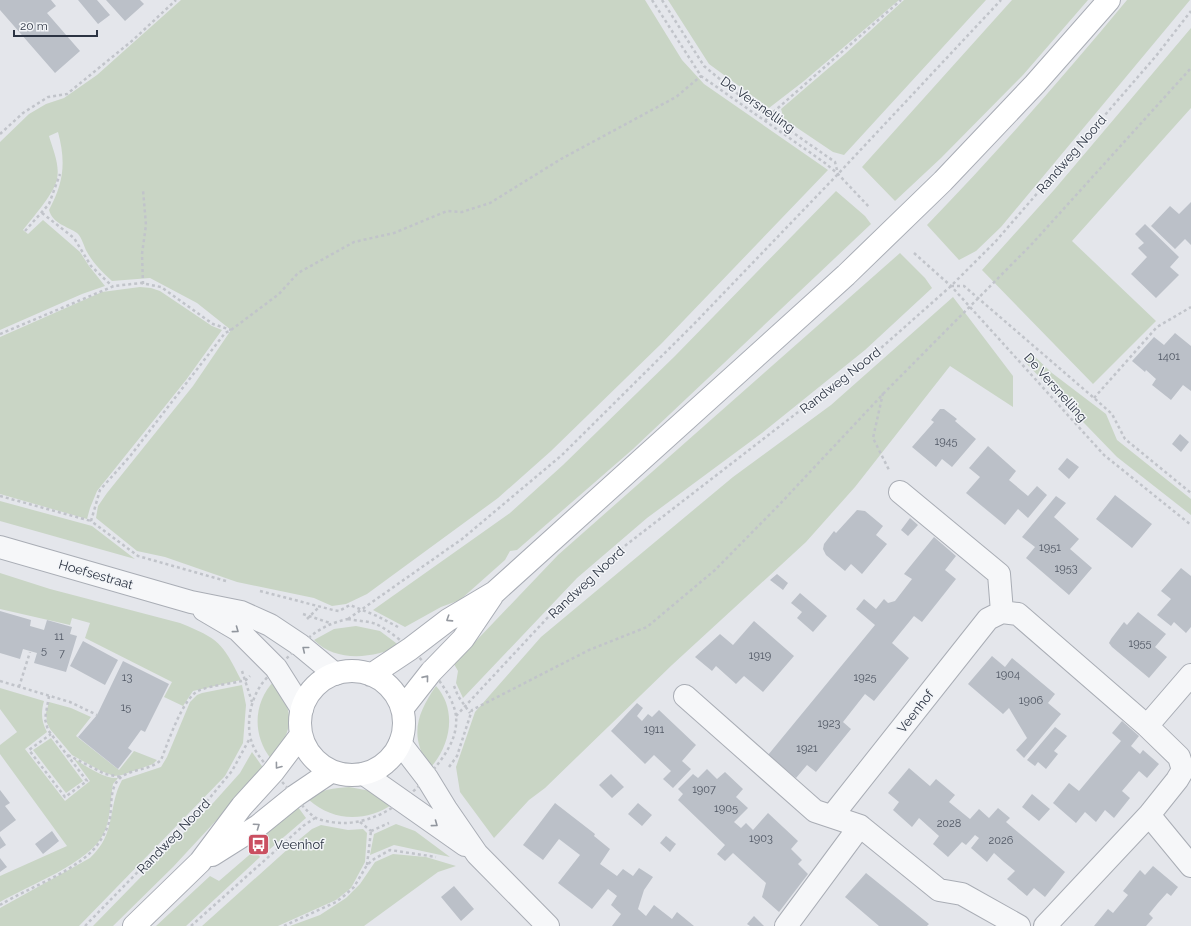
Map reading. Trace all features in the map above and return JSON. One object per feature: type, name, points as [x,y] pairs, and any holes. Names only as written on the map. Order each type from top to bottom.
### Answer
[{"type":"main road","points":[[371,675],[448,620],[495,592],[846,275],[943,181],[1035,84],[1109,0]]},
{"type":"main road","points":[[402,709],[441,661],[463,639],[495,592]]},
{"type":"main road","points":[[353,671],[371,675],[385,683],[395,694],[402,709],[404,726],[400,743],[394,754],[385,763],[364,774],[348,775],[332,771],[321,765],[312,757],[305,746],[301,734],[300,722],[302,709],[309,693],[321,682],[335,674],[353,671]]},
{"type":"main road","points":[[134,926],[200,862],[242,806],[273,772],[301,734]]},
{"type":"main road","points":[[200,862],[258,826],[295,796],[332,771]]},
{"type":"street","points":[[900,492],[999,574],[1002,612],[1018,614],[1147,726],[1179,757],[1183,770],[1149,816],[1045,926]]},
{"type":"street","name":"Hoefsestraat","points":[[0,547],[191,602],[241,612],[270,625],[300,645],[335,674]]},
{"type":"street","name":"Hoefsestraat","points":[[191,602],[238,630],[276,668],[302,709]]},
{"type":"street","name":"Veenhof","points":[[832,816],[988,619],[1002,612]]},
{"type":"street","points":[[1147,726],[1191,675]]},
{"type":"street","points":[[685,696],[815,811],[860,826],[939,890],[962,894],[1019,926]]},
{"type":"street","points":[[400,743],[430,782],[477,854]]},
{"type":"street","points":[[364,774],[477,854],[548,926]]},
{"type":"street","points":[[1149,816],[1191,866]]},
{"type":"street","points":[[786,926],[860,826]]},
{"type":"path","points":[[0,134],[23,113],[48,97],[68,94],[132,40],[176,0]]},
{"type":"path","name":"De Versnelling","points":[[652,0],[701,76],[825,163],[838,174],[870,208]]},
{"type":"path","points":[[662,0],[704,66],[727,86],[835,162],[838,174]]},
{"type":"path","points":[[765,122],[770,115],[901,0]]},
{"type":"path","points":[[331,623],[348,619],[462,539],[562,455],[693,325],[838,174],[1001,0]]},
{"type":"path","name":"Randweg Noord","points":[[430,782],[448,750],[455,728],[456,716],[564,600],[626,544],[881,348],[951,286],[1001,235],[1156,56],[1191,11]]},
{"type":"path","points":[[430,782],[457,756],[472,710],[518,685],[589,650],[647,627],[715,570],[779,505],[884,393],[1031,245],[1191,68]]},
{"type":"path","points":[[90,521],[100,490],[132,455],[225,333],[278,294],[298,273],[354,242],[394,233],[446,211],[462,212],[490,203],[561,159],[676,97],[701,76]]},
{"type":"path","points":[[25,231],[42,213],[54,192],[60,174]]},
{"type":"path","points":[[143,190],[146,225],[142,254],[143,284]]},
{"type":"path","points":[[42,213],[74,238],[91,266],[112,287]]},
{"type":"path","name":"De Versnelling","points":[[914,253],[951,286],[1104,455],[1191,525]]},
{"type":"path","points":[[0,334],[62,306],[112,287],[143,284],[161,287],[213,324],[231,330]]},
{"type":"path","points":[[951,286],[964,286],[1094,398],[1112,414],[1125,438],[1191,493]]},
{"type":"path","points":[[1094,398],[1157,327],[1191,307]]},
{"type":"path","points":[[884,393],[873,438],[900,492]]},
{"type":"path","points":[[0,496],[90,521],[138,556],[228,582]]},
{"type":"path","points":[[258,590],[332,610],[339,611],[350,605],[404,630],[413,629],[422,640]]},
{"type":"path","points":[[20,687],[30,652]]},
{"type":"path","points":[[441,661],[450,672],[458,696],[470,713]]},
{"type":"path","points":[[67,755],[79,759],[105,774],[121,777],[154,766],[161,760],[185,706],[193,694],[200,690],[246,680]]},
{"type":"path","points":[[0,681],[49,696],[97,715]]},
{"type":"path","points":[[49,696],[45,718],[51,734],[87,781],[65,797],[29,750],[51,734]]},
{"type":"path","name":"Randweg Noord","points":[[85,926],[208,800],[232,771],[250,737]]},
{"type":"path","points":[[0,905],[73,866],[91,853],[108,827],[113,791],[121,777]]},
{"type":"path","points":[[371,831],[398,819],[412,807]]},
{"type":"path","points":[[191,926],[303,826],[315,818]]},
{"type":"path","points":[[360,822],[371,831]]},
{"type":"path","points":[[367,865],[371,831]]},
{"type":"path","points":[[284,926],[336,902],[354,887],[367,865],[374,859],[390,850],[438,858]]},
{"type":"green space","points":[[181,0],[645,0],[682,60],[704,84],[828,170],[662,343],[551,451],[498,498],[367,594],[346,604],[332,606],[314,598],[237,582],[165,557],[137,551],[96,518],[98,506],[107,493],[193,386],[231,330],[197,303],[150,278],[112,281],[92,260],[79,235],[54,219],[49,210],[61,181],[63,162],[58,132],[49,136],[58,168],[55,185],[43,205],[23,230],[28,234],[43,220],[80,252],[105,286],[82,294],[0,330],[0,142],[29,114],[46,104],[64,98],[97,75]]},
{"type":"green space","points":[[668,0],[899,0],[804,81],[769,108],[709,64]]},
{"type":"green space","points":[[904,0],[986,0],[844,155],[833,152],[784,119],[781,109],[845,54]]},
{"type":"green space","points":[[1012,0],[1088,0],[1023,75],[941,158],[895,201],[862,167]]},
{"type":"green space","points":[[1127,0],[1190,0],[1001,227],[976,251],[959,260],[927,225],[979,170],[1079,58]]},
{"type":"green space","points":[[1191,28],[1191,108],[1072,241],[1156,321],[1093,384],[982,270],[1054,190]]},
{"type":"green space","points":[[836,191],[865,216],[871,224],[633,449],[517,550],[510,551],[505,560],[460,600],[441,607],[405,627],[373,610],[510,513],[563,465],[675,356]]},
{"type":"green space","points":[[900,253],[925,278],[932,288],[865,350],[762,433],[647,518],[577,578],[463,698],[456,683],[458,671],[454,664],[558,555]]},
{"type":"green space","points":[[140,287],[160,291],[212,326],[222,330],[186,380],[97,491],[87,519],[0,494],[0,337],[102,292]]},
{"type":"green space","points":[[953,297],[1013,376],[1013,407],[950,366],[855,487],[806,542],[672,665],[545,788],[529,800],[494,838],[460,792],[456,767],[475,712],[541,637],[733,477],[831,405]]},
{"type":"green space","points":[[1031,353],[1052,373],[1106,414],[1117,440],[1191,499],[1191,515],[1117,457],[1024,361]]},
{"type":"green space","points":[[0,501],[92,526],[135,559],[0,521]]},
{"type":"green space","points":[[0,573],[50,589],[180,623],[193,628],[211,638],[224,649],[241,680],[193,691],[183,706],[164,697],[172,682],[85,638],[90,623],[72,618],[70,625],[0,609]]},
{"type":"green space","points":[[356,626],[380,631],[400,646],[379,653],[356,656],[333,652],[314,640],[334,629]]},
{"type":"green space","points":[[275,680],[286,702],[289,721],[288,730],[284,739],[271,759],[261,740],[258,729],[258,719],[262,698]]},
{"type":"green space","points":[[242,685],[246,705],[243,743],[225,776],[79,926],[0,926],[0,908],[90,858],[99,849],[108,830],[114,800],[122,780],[161,767],[167,757],[190,702],[197,695]]},
{"type":"green space","points":[[436,686],[443,695],[447,705],[449,727],[443,748],[431,767],[419,746],[417,736],[420,716],[429,696]]},
{"type":"green space","points":[[0,688],[44,701],[42,716],[47,732],[25,749],[65,801],[90,781],[74,759],[101,774],[112,778],[118,778],[113,784],[106,827],[97,844],[73,864],[0,902],[0,876],[67,846],[0,754],[0,745],[17,732],[0,709]]},
{"type":"green space","points":[[49,702],[71,708],[91,717],[76,736],[119,770],[134,751],[157,760],[153,764],[122,775],[114,776],[101,771],[72,755],[50,729],[47,723],[46,713]]},
{"type":"green space","points":[[51,738],[83,781],[66,793],[33,750]]},
{"type":"green space","points":[[252,752],[264,769],[173,867],[113,926],[93,926],[214,802],[240,773]]},
{"type":"green space","points":[[349,787],[376,792],[393,804],[372,814],[350,817],[339,816],[329,812],[309,800],[322,791]]},
{"type":"green space","points":[[298,807],[306,818],[263,855],[253,842]]},
{"type":"green space","points":[[396,824],[415,831],[450,857],[394,845],[370,855],[374,834]]},
{"type":"green space","points":[[321,825],[348,830],[363,829],[367,833],[365,862],[351,888],[336,900],[278,926],[202,926],[289,848],[312,829]]},
{"type":"green space","points":[[255,850],[260,857],[186,926],[156,926],[210,876],[219,881]]},
{"type":"green space","points":[[393,854],[426,857],[456,866],[438,872],[364,926],[290,926],[320,915],[346,898],[360,884],[375,862]]},
{"type":"building","points":[[0,0],[51,0],[56,6],[47,13],[80,51],[55,73],[0,10]]},
{"type":"building","points":[[78,0],[97,0],[110,15],[98,24]]},
{"type":"building","points":[[106,0],[140,0],[144,4],[125,21]]},
{"type":"building","points":[[1191,202],[1191,245],[1185,239],[1175,249],[1151,226],[1170,206],[1179,214]]},
{"type":"building","points":[[1145,224],[1179,257],[1170,267],[1179,275],[1156,298],[1131,274],[1147,257],[1138,248],[1144,243],[1135,234]]},
{"type":"building","points":[[1175,333],[1191,346],[1191,391],[1183,385],[1171,400],[1152,385],[1156,379],[1132,361],[1154,337],[1164,345]]},
{"type":"building","points":[[940,409],[944,409],[957,419],[955,421],[976,439],[952,467],[942,459],[936,467],[912,447],[934,422],[931,420]]},
{"type":"building","points":[[1180,434],[1189,442],[1181,452],[1172,444]]},
{"type":"building","points":[[988,446],[1016,471],[1009,480],[1028,496],[1037,486],[1047,495],[1028,518],[1018,509],[1005,525],[966,493],[980,477],[969,468]]},
{"type":"building","points":[[1067,458],[1079,467],[1069,479],[1058,469]]},
{"type":"building","points":[[1115,495],[1152,524],[1132,548],[1096,519]]},
{"type":"building","points":[[1056,496],[1066,503],[1054,517],[1079,539],[1070,549],[1092,568],[1069,595],[1026,558],[1035,547],[1022,537]]},
{"type":"building","points":[[857,510],[865,511],[883,526],[876,535],[887,544],[862,574],[851,564],[845,571],[826,555],[823,549],[824,544],[834,531],[836,533]]},
{"type":"building","points":[[910,518],[918,525],[908,536],[901,530]]},
{"type":"building","points":[[934,537],[956,556],[945,570],[956,579],[922,622],[914,616],[892,643],[909,658],[874,701],[865,694],[843,722],[851,729],[816,772],[807,765],[796,778],[768,755],[875,625],[856,609],[864,599],[876,609],[884,599],[888,603],[895,601],[912,579],[904,574]]},
{"type":"building","points":[[1181,568],[1191,576],[1191,627],[1186,633],[1174,622],[1171,626],[1157,615],[1171,599],[1161,591]]},
{"type":"building","points":[[777,574],[788,583],[783,590],[770,580]]},
{"type":"building","points":[[800,593],[827,616],[813,632],[797,618],[802,612],[791,603]]},
{"type":"building","points":[[0,611],[31,620],[30,626],[44,630],[47,620],[72,627],[70,634],[77,636],[66,672],[34,663],[37,653],[23,649],[20,659],[0,653]]},
{"type":"building","points":[[1138,612],[1166,634],[1155,647],[1167,657],[1149,678],[1109,643],[1124,622],[1127,625]]},
{"type":"building","points":[[754,621],[794,656],[763,692],[744,676],[736,684],[716,666],[712,671],[695,657],[720,634],[733,645]]},
{"type":"building","points":[[83,641],[118,660],[105,685],[70,666]]},
{"type":"building","points":[[992,656],[1005,667],[1012,658],[1055,694],[1048,703],[1061,714],[1024,758],[1016,750],[1027,738],[1009,708],[1003,714],[968,684]]},
{"type":"building","points":[[123,661],[169,684],[145,732],[141,730],[128,748],[132,751],[118,769],[78,737],[97,715]]},
{"type":"building","points":[[637,703],[643,708],[637,716],[642,721],[648,714],[652,717],[659,710],[696,745],[682,761],[691,769],[673,788],[663,779],[671,771],[654,755],[645,764],[611,731]]},
{"type":"building","points":[[1122,721],[1139,736],[1131,746],[1140,754],[1143,750],[1159,764],[1147,778],[1139,771],[1122,791],[1130,798],[1114,818],[1105,810],[1096,822],[1085,812],[1076,823],[1053,803],[1069,783],[1079,791],[1121,741],[1112,733]]},
{"type":"building","points":[[1055,727],[1067,736],[1054,751],[1058,754],[1046,769],[1038,762],[1035,766],[1027,760]]},
{"type":"building","points":[[909,768],[930,786],[936,779],[955,795],[949,802],[970,819],[979,809],[989,818],[998,808],[1010,818],[1006,822],[1065,872],[1045,897],[1034,888],[1027,896],[1007,879],[1015,871],[994,853],[987,862],[971,848],[979,838],[975,835],[966,845],[962,842],[948,857],[933,844],[939,836],[919,818],[912,827],[893,810],[899,802],[888,793]]},
{"type":"building","points":[[707,769],[717,779],[725,772],[743,789],[736,797],[748,808],[734,822],[741,828],[746,823],[753,830],[768,813],[798,841],[791,849],[802,860],[798,864],[808,874],[779,912],[762,897],[766,883],[733,853],[725,861],[717,854],[725,845],[678,800],[683,794],[678,789],[693,774],[698,778]]},
{"type":"building","points":[[611,774],[624,787],[612,798],[599,785]]},
{"type":"building","points":[[0,790],[10,803],[5,806],[16,820],[0,832]]},
{"type":"building","points":[[1032,794],[1050,809],[1039,821],[1022,807]]},
{"type":"building","points":[[555,803],[595,834],[594,836],[610,849],[600,864],[617,876],[623,869],[633,876],[639,868],[653,877],[644,890],[638,909],[646,916],[654,905],[672,919],[677,912],[694,926],[612,926],[621,914],[611,905],[617,896],[608,889],[592,909],[558,883],[580,855],[559,839],[543,860],[523,845]]},
{"type":"building","points":[[638,803],[652,815],[642,826],[628,814]]},
{"type":"building","points":[[52,831],[59,841],[43,854],[35,844]]},
{"type":"building","points":[[0,836],[6,845],[0,849]]},
{"type":"building","points":[[666,836],[676,844],[670,852],[660,843]]},
{"type":"building","points":[[0,858],[7,867],[0,872]]},
{"type":"building","points":[[1153,866],[1178,887],[1171,896],[1167,893],[1158,903],[1149,914],[1153,918],[1146,926],[1094,926],[1108,909],[1113,913],[1128,895],[1123,891],[1140,870],[1145,875]]},
{"type":"building","points":[[866,873],[929,924],[927,926],[879,926],[845,897]]},
{"type":"building","points":[[454,886],[474,909],[461,921],[441,897]]},
{"type":"building","points":[[754,916],[764,926],[750,926],[747,924]]},
{"type":"place","name":"Veenhof","points":[[258,844]]}]
